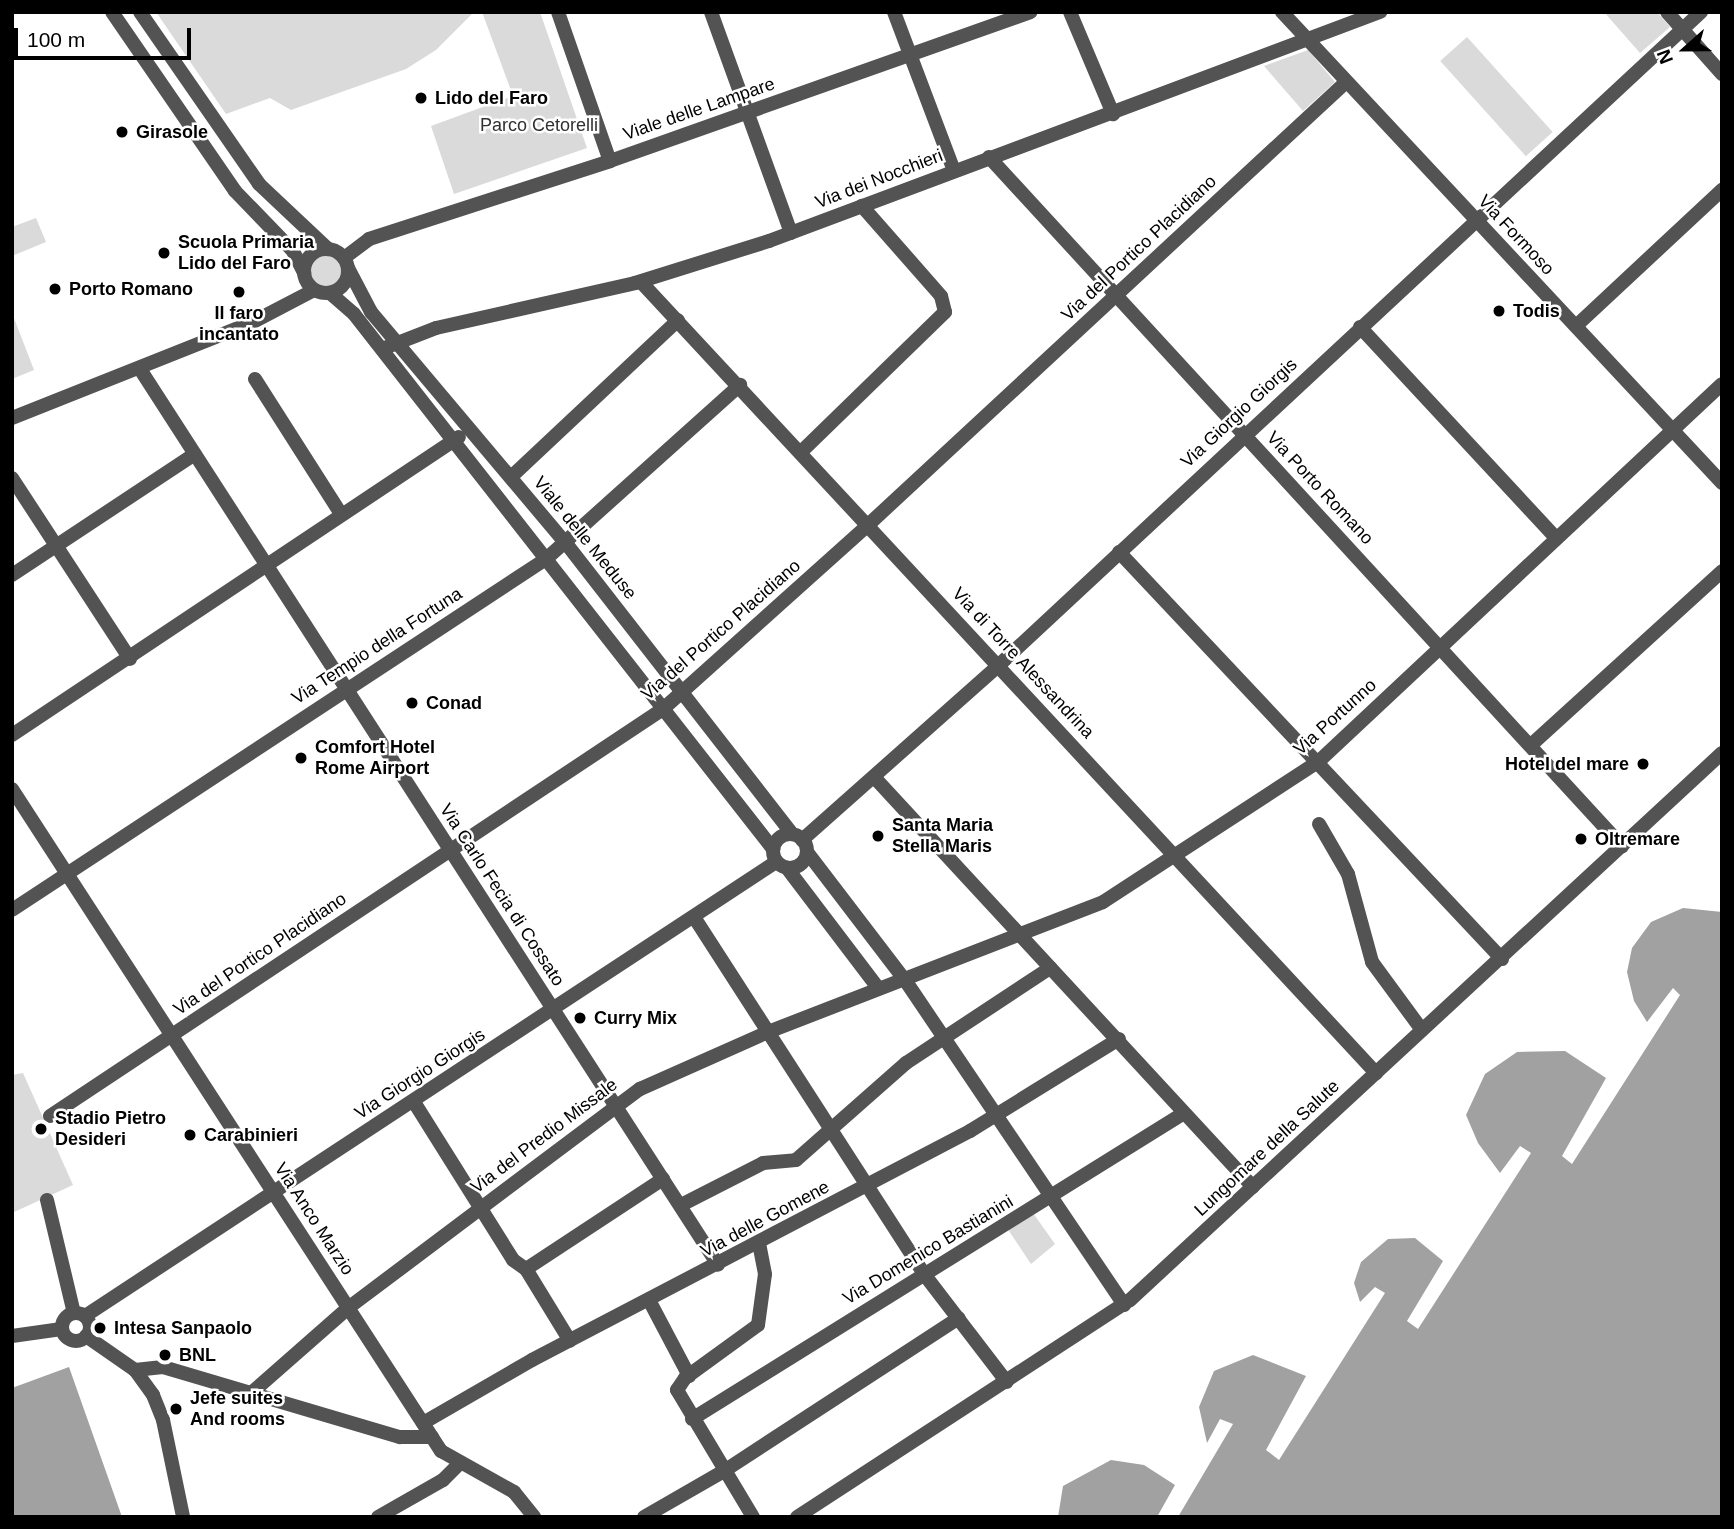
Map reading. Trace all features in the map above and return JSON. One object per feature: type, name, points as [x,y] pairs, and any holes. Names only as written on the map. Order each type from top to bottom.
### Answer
[{"type":"street","points":[[112,12],[235,191],[293,251],[314,290]]},
{"type":"street","points":[[140,12],[259,184],[327,249],[346,263],[346,281],[330,293]]},
{"type":"street","points":[[710,12],[791,233]]},
{"type":"street","points":[[894,12],[954,171]]},
{"type":"street","name":"Viale delle Lampare","points":[[346,263],[369,239],[610,161],[1030,12]]},
{"type":"street","points":[[1070,12],[1113,114]]},
{"type":"street","name":"Via Formoso","points":[[1283,12],[1721,480]]},
{"type":"street","name":"Via dei Nocchieri","points":[[382,349],[397,341],[641,282],[791,233],[1380,12]]},
{"type":"street","points":[[1667,12],[1722,74]]},
{"type":"street","name":"Via Giorgio Giorgis","points":[[801,842],[999,665],[1243,434],[1701,12]]},
{"type":"street","points":[[561,13],[610,161]]},
{"type":"street","name":"Via del Portico Placidiano","points":[[50,1116],[663,709],[868,526],[1346,82]]},
{"type":"street","name":"Via Porto Romano","points":[[989,158],[1622,846]]},
{"type":"street","points":[[1576,326],[1722,190]]},
{"type":"street","points":[[801,452],[939,321],[945,309],[941,296],[862,205]]},
{"type":"street","points":[[304,273],[313,253],[327,249]]},
{"type":"street","name":"Viale delle Meduse","points":[[346,263],[367,306],[565,542],[801,842],[905,980],[1124,1305]]},
{"type":"street","name":"Via di Torre Alessandrina","points":[[641,282],[740,385],[1376,1073]]},
{"type":"street","points":[[12,418],[141,369],[262,318],[314,290],[330,293],[349,308],[382,349],[878,988]]},
{"type":"street","points":[[511,477],[678,320]]},
{"type":"street","points":[[1360,327],[1556,538]]},
{"type":"street","name":"Via Carlo Fecia di Cossato","points":[[141,369],[718,1265]]},
{"type":"street","points":[[255,379],[341,514]]},
{"type":"street","name":"Via Portunno","points":[[905,980],[1021,937],[1115,896],[1318,762],[1722,384]]},
{"type":"street","name":"Via Tempio della Fortuna","points":[[12,910],[546,559],[740,385]]},
{"type":"street","points":[[12,735],[130,659],[266,564],[453,442],[470,428]]},
{"type":"street","points":[[12,575],[195,454]]},
{"type":"street","points":[[12,478],[130,659]]},
{"type":"street","points":[[1119,552],[1502,959]]},
{"type":"street","points":[[1531,745],[1722,571]]},
{"type":"street","name":"Lungomare della Salute","points":[[797,1517],[1124,1305],[1502,959],[1722,753]]},
{"type":"street","points":[[874,777],[1253,1187]]},
{"type":"street","name":"Via Anco Marzio","points":[[12,789],[440,1451],[459,1464]]},
{"type":"street","points":[[1319,824],[1348,874],[1372,962],[1422,1030]]},
{"type":"street","points":[[779,838],[801,842],[800,865],[778,860],[779,838]]},
{"type":"street","name":"Via Giorgio Giorgis","points":[[79,1315],[414,1102],[778,860]]},
{"type":"street","points":[[694,917],[924,1274],[1007,1382]]},
{"type":"street","points":[[685,1203],[762,1163],[796,1160],[833,1131],[895,1072],[943,1037],[1050,968]]},
{"type":"street","name":"Via del Predio Missale","points":[[249,1395],[348,1308],[616,1106],[657,1080],[768,1032],[878,988],[905,980]]},
{"type":"street","name":"Via delle Gomene","points":[[423,1423],[570,1341],[869,1186],[995,1116],[1119,1039]]},
{"type":"street","points":[[414,1102],[515,1263],[526,1269],[570,1341]]},
{"type":"street","name":"Via Domenico Bastianini","points":[[692,1419],[924,1274],[1051,1199],[1184,1113]]},
{"type":"street","points":[[526,1269],[663,1179]]},
{"type":"street","points":[[47,1200],[79,1315],[90,1328],[86,1336]]},
{"type":"street","points":[[753,1517],[677,1393],[689,1376],[758,1325],[765,1274],[759,1244]]},
{"type":"street","points":[[649,1300],[689,1376]]},
{"type":"street","points":[[62,1329],[66,1317],[79,1315]]},
{"type":"street","points":[[644,1517],[724,1471],[959,1318]]},
{"type":"street","points":[[12,1336],[62,1329]]},
{"type":"street","points":[[62,1329],[69,1340],[86,1336],[135,1370],[161,1412],[183,1517]]},
{"type":"street","points":[[135,1370],[163,1367],[249,1395],[400,1437],[432,1437]]},
{"type":"street","points":[[378,1517],[443,1480],[459,1464],[514,1492],[534,1517]]},
{"type":"green space","points":[[156,12],[474,12],[436,50],[406,69],[291,110],[270,98],[226,114]]},
{"type":"green space","name":"Parco Cetorelli","points":[[482,12],[540,12],[587,148],[454,194],[431,126],[513,96]]},
{"type":"green space","points":[[1604,12],[1657,12],[1670,27],[1640,53]]},
{"type":"green space","points":[[1467,37],[1553,132],[1526,156],[1440,61]]},
{"type":"green space","points":[[1308,50],[1335,82],[1303,111],[1264,66]]},
{"type":"green space","points":[[36,218],[46,242],[12,256],[12,227]]},
{"type":"green space","points":[[326,256],[337,260],[341,271],[337,282],[326,286],[315,282],[311,271],[315,260]]},
{"type":"green space","points":[[12,313],[34,370],[12,379]]},
{"type":"green space","points":[[23,1073],[73,1185],[12,1213],[12,1075]]},
{"type":"green space","points":[[1033,1213],[1055,1244],[1031,1264],[1007,1228]]},
{"type":"shaded area","points":[[1683,908],[1722,912],[1722,1517],[1178,1517],[1233,1424],[1220,1419],[1207,1443],[1199,1407],[1214,1371],[1253,1355],[1306,1376],[1266,1450],[1279,1460],[1385,1293],[1375,1287],[1360,1302],[1354,1283],[1361,1262],[1388,1239],[1415,1238],[1443,1261],[1407,1321],[1418,1329],[1531,1153],[1520,1146],[1500,1173],[1478,1143],[1466,1115],[1485,1074],[1517,1052],[1565,1051],[1606,1078],[1562,1156],[1572,1164],[1680,995],[1673,988],[1647,1022],[1634,1001],[1627,972],[1632,948],[1651,922]]},
{"type":"shaded area","points":[[69,1367],[122,1517],[12,1517],[12,1388]]},
{"type":"shaded area","points":[[1111,1460],[1144,1465],[1175,1485],[1157,1517],[1058,1517],[1063,1486]]},
{"type":"place","name":"Lido del Faro","points":[[421,98]]},
{"type":"place","name":"Girasole","points":[[122,132]]},
{"type":"place","name":"Scuola Primaria Lido del Faro","points":[[164,253]]},
{"type":"place","name":"Porto Romano","points":[[55,289]]},
{"type":"place","name":"Il faro incantato","points":[[239,292]]},
{"type":"place","name":"Todis","points":[[1499,311]]},
{"type":"place","name":"Conad","points":[[412,703]]},
{"type":"place","name":"Comfort Hotel Rome Airport","points":[[301,758]]},
{"type":"place","name":"Hotel del mare","points":[[1643,764]]},
{"type":"place","name":"Santa Maria Stella Maris","points":[[878,836]]},
{"type":"place","name":"Oltremare","points":[[1581,839]]},
{"type":"place","name":"Curry Mix","points":[[580,1018]]},
{"type":"place","name":"Stadio Pietro Desideri","points":[[41,1129]]},
{"type":"place","name":"Carabinieri","points":[[190,1135]]},
{"type":"place","name":"Intesa Sanpaolo","points":[[100,1328]]},
{"type":"place","name":"BNL","points":[[165,1355]]},
{"type":"place","name":"Jefe suites And rooms","points":[[176,1409]]}]
